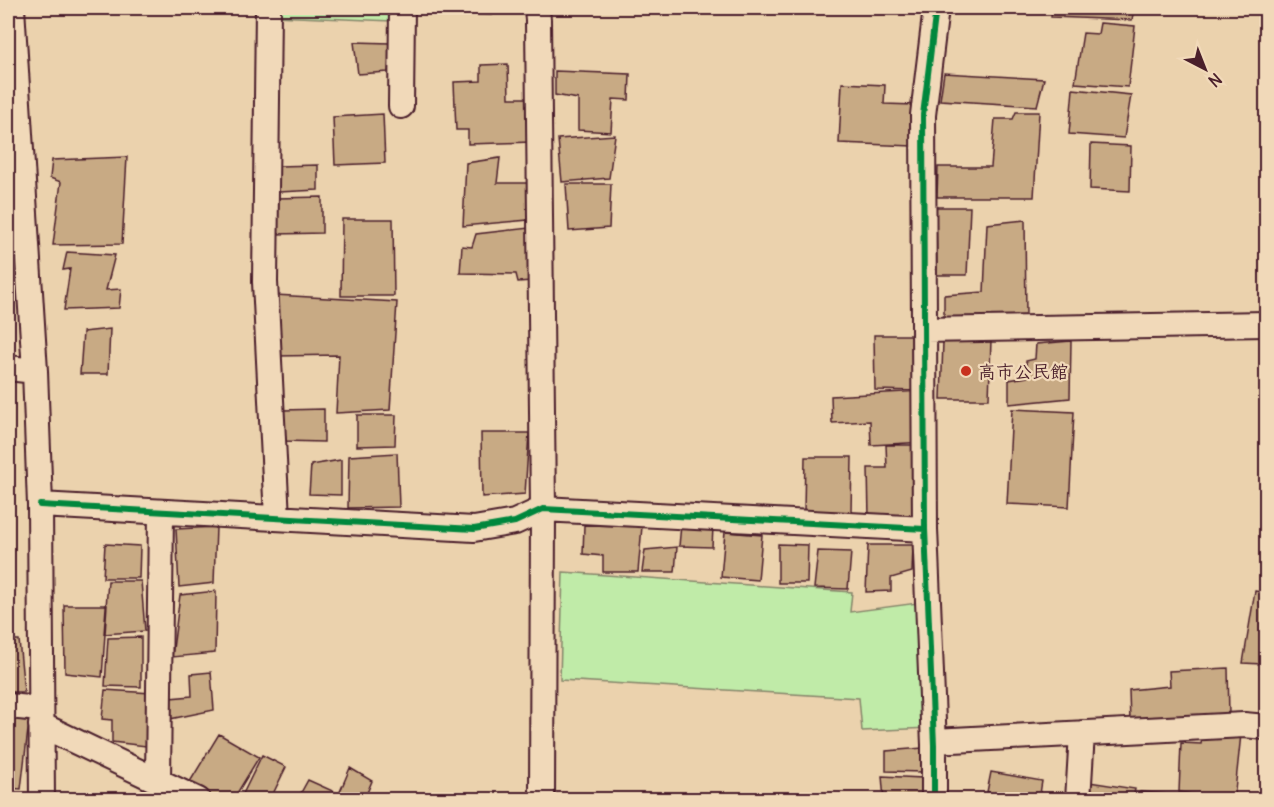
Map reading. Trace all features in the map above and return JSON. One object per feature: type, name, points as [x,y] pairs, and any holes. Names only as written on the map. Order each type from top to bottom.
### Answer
[{"type":"street","points":[[12,8],[35,371],[40,505],[42,800]]},
{"type":"street","points":[[268,8],[265,282],[277,518]]},
{"type":"street","points":[[401,106],[402,8]]},
{"type":"street","points":[[537,8],[543,509],[542,800]]},
{"type":"street","points":[[934,800],[934,741],[925,529],[923,115],[936,8]]},
{"type":"street","points":[[924,330],[1266,324]]},
{"type":"street","points":[[8,368],[35,371]]},
{"type":"street","points":[[40,505],[474,529],[515,522],[543,509],[925,529]]},
{"type":"street","points":[[158,780],[161,512]]},
{"type":"street","points":[[8,706],[41,717],[198,800]]},
{"type":"street","points":[[934,741],[1244,725],[1266,727]]},
{"type":"street","points":[[1078,800],[1082,733]]},
{"type":"green space","points":[[274,8],[391,8],[392,21],[274,16]]},
{"type":"green space","points":[[563,572],[852,592],[850,612],[925,602],[930,728],[862,731],[859,698],[560,680]]},
{"type":"building","points":[[426,8],[492,8],[492,15],[426,13]]},
{"type":"building","points":[[1052,8],[1134,8],[1132,20],[1051,17]]},
{"type":"building","points":[[1100,23],[1135,26],[1128,87],[1075,83],[1083,33],[1098,34]]},
{"type":"building","points":[[354,42],[390,43],[388,72],[358,74]]},
{"type":"building","points":[[508,64],[509,98],[530,98],[532,142],[468,144],[468,130],[456,130],[454,82],[481,81],[481,65]]},
{"type":"building","points":[[555,71],[630,74],[629,100],[613,99],[611,132],[578,130],[578,99],[555,95]]},
{"type":"building","points":[[944,73],[1044,79],[1037,106],[940,100]]},
{"type":"building","points":[[842,83],[885,85],[884,104],[915,105],[913,146],[839,143]]},
{"type":"building","points":[[1073,89],[1131,95],[1124,138],[1069,134]]},
{"type":"building","points":[[1016,112],[1039,112],[1034,197],[937,197],[938,167],[991,167],[995,119],[1013,119]]},
{"type":"building","points":[[383,114],[385,163],[335,165],[333,117]]},
{"type":"building","points":[[615,135],[609,178],[562,182],[558,139]]},
{"type":"building","points":[[1091,144],[1131,146],[1130,191],[1090,189]]},
{"type":"building","points":[[127,157],[122,244],[53,245],[61,182],[50,178],[52,160]]},
{"type":"building","points":[[500,158],[497,183],[531,183],[528,220],[463,226],[466,163]]},
{"type":"building","points":[[318,165],[318,190],[279,192],[279,166]]},
{"type":"building","points":[[566,184],[611,184],[609,228],[569,231]]},
{"type":"building","points":[[322,197],[322,233],[276,234],[276,198]]},
{"type":"building","points":[[936,207],[970,207],[967,275],[937,275]]},
{"type":"building","points":[[342,219],[393,219],[394,296],[341,296]]},
{"type":"building","points":[[1025,220],[1026,318],[944,321],[944,295],[984,292],[987,224]]},
{"type":"building","points":[[529,228],[531,281],[518,282],[516,274],[460,273],[462,246],[472,247],[476,234]]},
{"type":"building","points":[[67,252],[115,255],[106,290],[121,289],[119,308],[64,310],[70,269],[63,270]]},
{"type":"building","points":[[275,295],[397,302],[390,410],[336,413],[339,355],[277,356]]},
{"type":"building","points":[[110,329],[108,374],[80,374],[83,332]]},
{"type":"building","points":[[874,335],[919,335],[919,391],[875,390]]},
{"type":"building","name":"高市公民館","points":[[991,340],[989,399],[941,399],[943,342]]},
{"type":"building","points":[[1071,341],[1070,398],[1009,404],[1009,380],[1027,377],[1026,361],[1035,359],[1036,344]]},
{"type":"building","points":[[923,391],[926,442],[871,445],[870,421],[832,423],[831,396]]},
{"type":"building","points":[[324,409],[324,442],[283,441],[283,410]]},
{"type":"building","points":[[1012,409],[1074,412],[1069,507],[1007,504]]},
{"type":"building","points":[[357,415],[396,415],[395,445],[357,446]]},
{"type":"building","points":[[481,433],[529,433],[525,494],[482,497]]},
{"type":"building","points":[[886,445],[916,445],[917,515],[869,517],[868,468],[887,468]]},
{"type":"building","points":[[397,453],[399,507],[348,508],[349,456]]},
{"type":"building","points":[[805,457],[852,457],[851,512],[804,511]]},
{"type":"building","points":[[341,460],[341,495],[309,494],[311,465]]},
{"type":"building","points":[[584,525],[642,526],[638,572],[603,572],[603,556],[583,554]]},
{"type":"building","points":[[681,525],[713,527],[712,547],[679,546]]},
{"type":"building","points":[[216,527],[214,583],[179,587],[176,529]]},
{"type":"building","points":[[725,532],[762,535],[758,580],[721,577]]},
{"type":"building","points":[[105,544],[140,546],[139,578],[103,578]]},
{"type":"building","points":[[778,544],[808,545],[807,583],[778,583]]},
{"type":"building","points":[[868,545],[913,545],[912,572],[891,578],[891,591],[866,592]]},
{"type":"building","points":[[677,547],[675,572],[642,572],[645,550]]},
{"type":"building","points":[[818,551],[851,552],[848,589],[814,588]]},
{"type":"building","points":[[108,581],[141,581],[145,631],[104,634]]},
{"type":"building","points":[[216,591],[215,653],[172,657],[180,595]]},
{"type":"building","points":[[1255,591],[1266,593],[1266,658],[1262,664],[1243,663]]},
{"type":"building","points":[[64,605],[107,605],[102,677],[65,673]]},
{"type":"building","points":[[141,637],[141,687],[105,686],[108,638]]},
{"type":"building","points":[[8,640],[19,640],[24,692],[8,692]]},
{"type":"building","points":[[1228,668],[1229,716],[1130,722],[1129,690],[1170,686],[1169,671]]},
{"type":"building","points":[[211,672],[214,710],[170,719],[170,698],[192,696],[191,674]]},
{"type":"building","points":[[105,690],[151,693],[146,746],[112,742],[112,720],[102,719]]},
{"type":"building","points":[[8,719],[29,721],[21,789],[8,788]]},
{"type":"building","points":[[219,734],[259,757],[233,800],[218,800],[188,785]]},
{"type":"building","points":[[1203,734],[1241,734],[1234,800],[1179,792],[1181,743],[1201,744]]},
{"type":"building","points":[[923,748],[923,772],[886,771],[886,751]]},
{"type":"building","points":[[262,755],[286,767],[270,800],[240,800]]},
{"type":"building","points":[[350,768],[372,781],[364,800],[297,800],[308,780],[339,794]]},
{"type":"building","points":[[991,772],[1042,781],[1039,800],[1003,800],[1003,796],[987,792]]},
{"type":"building","points":[[882,776],[922,778],[923,800],[884,800]]},
{"type":"building","points":[[1083,781],[1135,789],[1133,800],[1081,800]]},
{"type":"building","points":[[1140,792],[1214,797],[1214,800],[1139,800]]},
{"type":"cycle path","points":[[934,800],[934,745],[925,529],[923,115],[936,8]]},
{"type":"cycle path","points":[[40,505],[474,529],[515,522],[543,509],[925,529]]},
{"type":"place","name":"高市公民館","points":[[966,371]]}]
